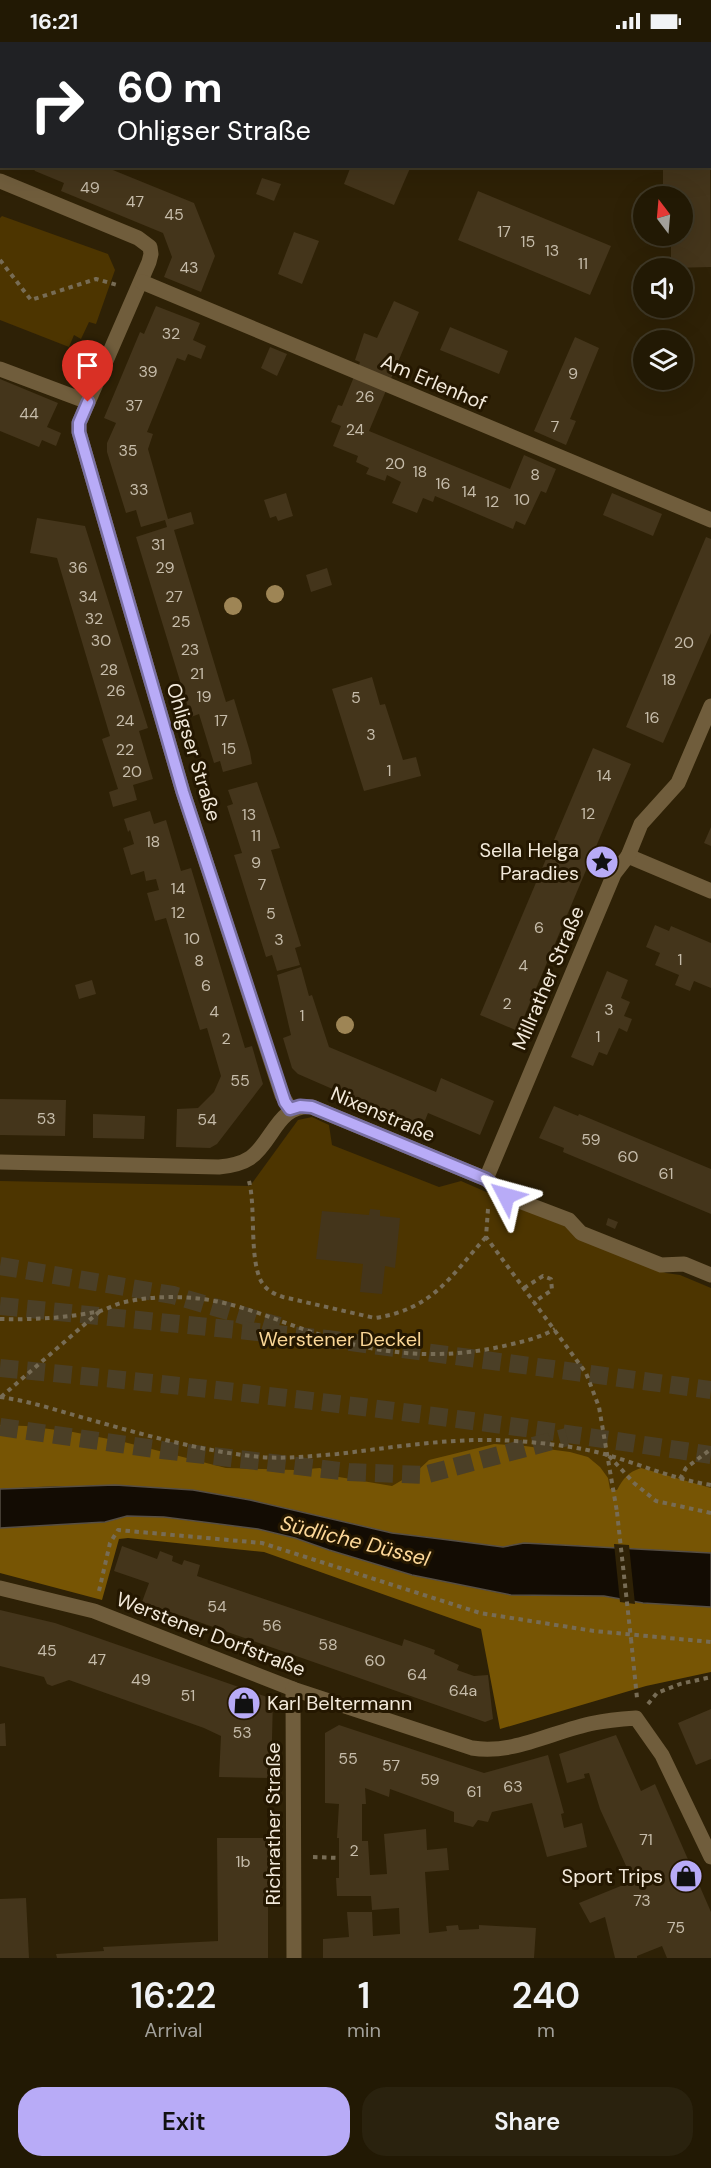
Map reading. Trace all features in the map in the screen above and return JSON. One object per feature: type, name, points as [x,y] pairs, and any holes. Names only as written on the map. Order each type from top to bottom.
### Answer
[{"type":"street","name":"Ohligser Straße","points":[[0,181],[147,243],[151,254],[139,287],[79,423],[79,432],[183,792],[282,1095],[290,1109]]},
{"type":"street","name":"Am Erlenhof","points":[[139,287],[304,351],[711,520]]},
{"type":"street","points":[[0,369],[88,402]]},
{"type":"street","name":"Millrather Straße","points":[[486,1179],[614,874],[628,856],[641,824],[678,783],[711,706]]},
{"type":"street","points":[[628,856],[711,891]]},
{"type":"street","name":"Nixenstraße","points":[[290,1109],[300,1106],[312,1107],[486,1179],[506,1196],[568,1220],[581,1233],[661,1265],[684,1264],[711,1275]]},
{"type":"street","points":[[0,1162],[219,1167],[244,1162],[253,1156],[290,1109]]},
{"type":"street","name":"Werstener Dorfstraße","points":[[0,1588],[94,1611],[293,1689],[472,1748],[488,1750],[522,1744],[594,1723],[636,1718]]},
{"type":"street","name":"Richrather Straße","points":[[293,1689],[294,1958]]},
{"type":"street","points":[[636,1718],[662,1755],[711,1857]]},
{"type":"path","points":[[0,260],[31,300],[96,279],[139,287]]},
{"type":"path","points":[[244,1162],[250,1187],[257,1265],[261,1281],[270,1292],[375,1318],[390,1316],[417,1305],[442,1288],[486,1237],[488,1205],[486,1179]]},
{"type":"path","points":[[486,1237],[586,1373],[599,1407],[617,1512],[637,1689],[636,1718]]},
{"type":"path","points":[[524,1288],[543,1276],[551,1280],[552,1290],[534,1302]]},
{"type":"path","points":[[0,1319],[100,1311],[122,1303],[150,1298],[182,1297],[212,1300],[264,1314],[336,1339],[378,1350],[401,1351],[425,1356],[486,1351],[537,1339],[555,1329]]},
{"type":"path","points":[[1,1397],[100,1311]]},
{"type":"path","points":[[1,1397],[26,1401],[171,1441],[227,1453],[280,1459],[464,1440],[544,1444],[609,1455],[680,1479],[711,1485]]},
{"type":"path","points":[[680,1479],[686,1468],[711,1449]]},
{"type":"path","points":[[609,1455],[634,1484],[656,1501],[711,1513]]},
{"type":"path","points":[[94,1611],[110,1543],[118,1530],[262,1543],[480,1613],[594,1631],[711,1642]]},
{"type":"path","points":[[636,1718],[657,1693],[680,1684],[711,1677]]},
{"type":"green space","points":[[2,216],[108,254],[115,270],[96,324],[89,322],[81,339],[74,335],[69,347],[0,320],[0,218]]},
{"type":"green space","name":"Werstener Deckel","points":[[312,1117],[329,1125],[332,1145],[439,1187],[461,1181],[569,1228],[578,1237],[666,1273],[680,1275],[711,1288],[711,1553],[163,1487],[0,1489],[0,1181],[250,1186],[298,1120]]},
{"type":"shaded area","points":[[0,1425],[73,1432],[124,1442],[226,1468],[295,1470],[320,1468],[333,1476],[392,1486],[416,1472],[429,1460],[494,1444],[570,1452],[588,1457],[600,1467],[608,1478],[610,1489],[617,1490],[626,1476],[641,1468],[711,1488],[711,1553],[524,1543],[503,1547],[392,1533],[250,1500],[56,1486],[0,1489]]},
{"type":"shaded area","points":[[127,1516],[164,1517],[258,1529],[295,1538],[412,1575],[511,1595],[604,1596],[643,1603],[711,1607],[711,1672],[646,1686],[500,1729],[481,1629],[264,1552],[119,1539],[102,1600],[0,1573],[0,1528],[105,1522]]},
{"type":"water","name":"Südliche Düssel","points":[[115,1485],[193,1490],[250,1500],[392,1533],[503,1547],[524,1543],[711,1553],[711,1607],[643,1603],[604,1596],[511,1595],[412,1575],[295,1538],[258,1529],[164,1517],[127,1516],[105,1522],[0,1528],[0,1489]]},
{"type":"pier","points":[[614,1544],[629,1545],[635,1604],[620,1602]]},
{"type":"building","points":[[33,168],[108,168],[194,203],[215,256],[201,292],[164,277],[172,257],[163,233],[61,191],[64,183],[35,171]]},
{"type":"building","points":[[350,168],[410,168],[394,205],[344,184]]},
{"type":"building","points":[[663,168],[710,168],[711,267],[693,267],[693,258],[671,258],[671,246],[693,246],[693,186],[663,186]]},
{"type":"building","points":[[262,178],[281,184],[274,201],[256,194]]},
{"type":"building","points":[[478,191],[611,246],[590,295],[458,240]]},
{"type":"building","points":[[294,232],[319,241],[302,284],[278,274]]},
{"type":"building","points":[[394,301],[419,312],[369,431],[510,489],[524,455],[556,469],[546,493],[541,491],[525,525],[516,521],[513,529],[435,496],[433,502],[423,498],[417,513],[392,503],[401,482],[387,475],[385,481],[366,474],[369,468],[356,462],[358,456],[333,446],[341,426],[331,422],[338,405],[342,406],[360,362],[355,360],[364,333],[377,338]]},
{"type":"building","points":[[156,306],[200,323],[193,340],[206,346],[201,359],[188,354],[185,361],[177,358],[147,432],[153,434],[148,449],[168,519],[191,512],[194,524],[174,530],[226,702],[234,699],[250,752],[252,764],[223,772],[220,761],[214,763],[199,714],[191,717],[136,537],[167,527],[165,520],[141,527],[136,510],[126,513],[107,452],[107,443],[116,423],[104,418],[140,332],[144,334]]},
{"type":"building","points":[[450,327],[508,351],[499,374],[440,350]]},
{"type":"building","points":[[575,337],[599,348],[570,419],[576,421],[566,445],[534,431]]},
{"type":"building","points":[[270,347],[287,354],[277,376],[261,368]]},
{"type":"building","points":[[0,379],[58,403],[47,427],[61,433],[56,446],[42,440],[39,447],[0,431]]},
{"type":"building","points":[[286,493],[293,516],[278,521],[276,516],[270,518],[264,500]]},
{"type":"building","points":[[612,493],[662,514],[653,536],[603,515]]},
{"type":"building","points":[[37,518],[85,526],[148,728],[139,731],[153,779],[133,785],[137,800],[113,807],[109,792],[118,789],[102,739],[110,736],[57,558],[30,553]]},
{"type":"building","points":[[706,537],[711,539],[711,633],[663,743],[626,727]]},
{"type":"building","points":[[327,568],[332,585],[311,592],[306,575]]},
{"type":"building","points":[[372,677],[380,705],[385,704],[403,760],[416,757],[421,776],[364,791],[332,689]]},
{"type":"building","points":[[593,748],[631,764],[518,1031],[480,1015]]},
{"type":"building","points":[[257,782],[280,848],[271,850],[301,946],[295,948],[300,965],[277,971],[272,955],[266,957],[234,855],[242,853],[227,806],[233,804],[228,790]]},
{"type":"building","points":[[150,811],[154,824],[166,820],[181,871],[191,868],[245,1048],[252,1046],[263,1084],[217,1144],[210,1148],[176,1147],[177,1109],[198,1108],[214,1092],[221,1076],[207,1028],[200,1030],[166,918],[155,921],[147,893],[159,890],[156,879],[146,881],[144,871],[131,875],[123,848],[134,844],[124,819]]},
{"type":"building","points":[[711,827],[711,846],[704,843]]},
{"type":"building","points":[[655,925],[669,931],[671,926],[711,943],[711,988],[694,981],[690,991],[675,985],[679,975],[655,965],[660,953],[646,947]]},
{"type":"building","points":[[301,967],[309,996],[312,995],[329,1047],[436,1092],[441,1078],[494,1101],[480,1135],[428,1113],[422,1128],[298,1074],[292,1068],[283,1038],[291,1035],[277,975]]},
{"type":"building","points":[[607,971],[628,980],[621,998],[630,1002],[624,1016],[632,1019],[627,1032],[619,1028],[607,1055],[599,1052],[593,1066],[571,1057]]},
{"type":"building","points":[[92,980],[96,994],[79,999],[75,985]]},
{"type":"building","points":[[0,1099],[66,1100],[65,1136],[0,1135]]},
{"type":"building","points":[[554,1106],[578,1116],[579,1114],[711,1169],[711,1214],[563,1152],[564,1148],[539,1138]]},
{"type":"building","points":[[93,1114],[145,1116],[144,1139],[93,1138]]},
{"type":"building","points":[[370,1209],[380,1210],[380,1216],[400,1218],[395,1268],[385,1266],[382,1294],[360,1292],[363,1264],[316,1259],[322,1211],[369,1215]]},
{"type":"building","points":[[608,1218],[618,1222],[615,1229],[606,1225]]},
{"type":"building","points":[[122,1546],[157,1559],[160,1551],[173,1556],[172,1561],[182,1565],[184,1560],[200,1565],[197,1576],[402,1646],[404,1639],[435,1650],[434,1654],[459,1665],[457,1670],[474,1676],[488,1675],[493,1719],[485,1722],[142,1602],[149,1583],[114,1571]]},
{"type":"building","points":[[0,1610],[55,1623],[273,1699],[271,1778],[219,1777],[221,1736],[204,1728],[69,1680],[52,1686],[47,1684],[44,1677],[0,1666]]},
{"type":"building","points":[[711,1709],[711,1759],[696,1765],[678,1723]]},
{"type":"building","points":[[5,1723],[6,1746],[0,1746],[0,1724]]},
{"type":"building","points":[[339,1725],[484,1773],[548,1755],[564,1813],[561,1814],[564,1828],[582,1823],[587,1847],[547,1857],[532,1803],[492,1812],[488,1822],[478,1820],[473,1827],[454,1822],[454,1812],[390,1789],[389,1797],[365,1788],[366,1804],[362,1804],[362,1841],[368,1841],[370,1875],[387,1874],[384,1834],[426,1829],[427,1850],[447,1848],[449,1870],[425,1872],[429,1933],[447,1931],[446,1926],[458,1925],[459,1930],[479,1929],[479,1925],[536,1928],[534,1958],[323,1958],[323,1939],[349,1937],[347,1912],[372,1912],[373,1936],[400,1934],[399,1908],[372,1910],[371,1896],[337,1896],[339,1804],[325,1803],[325,1733]]},
{"type":"building","points":[[616,1735],[641,1791],[655,1784],[711,1912],[711,1958],[667,1958],[662,1946],[637,1956],[637,1958],[615,1958],[605,1917],[590,1923],[579,1903],[633,1881],[600,1809],[589,1773],[584,1774],[585,1778],[567,1783],[559,1754]]},
{"type":"building","points":[[217,1838],[268,1838],[268,1958],[57,1958],[56,1954],[104,1951],[103,1947],[218,1941]]},
{"type":"building","points":[[26,1898],[29,1958],[0,1958],[0,1899]]},
{"type":"tunnel","points":[[0,1266],[173,1295],[279,1326]]},
{"type":"tunnel","points":[[0,1306],[327,1339],[711,1390]]},
{"type":"tunnel","points":[[0,1368],[356,1406],[711,1455]]},
{"type":"tunnel","points":[[0,1427],[162,1450],[349,1472],[424,1475],[567,1437]]},
{"type":"place","name":"Sella Helga Paradies","points":[[602,862]]},
{"type":"place","name":"Karl Beltermann","points":[[244,1703]]},
{"type":"place","name":"Sport Trips","points":[[686,1876]]},
{"type":"route","points":[[88,402],[79,423],[79,432],[183,792],[285,1102],[290,1109],[300,1106],[312,1107],[486,1179],[506,1196]]}]
